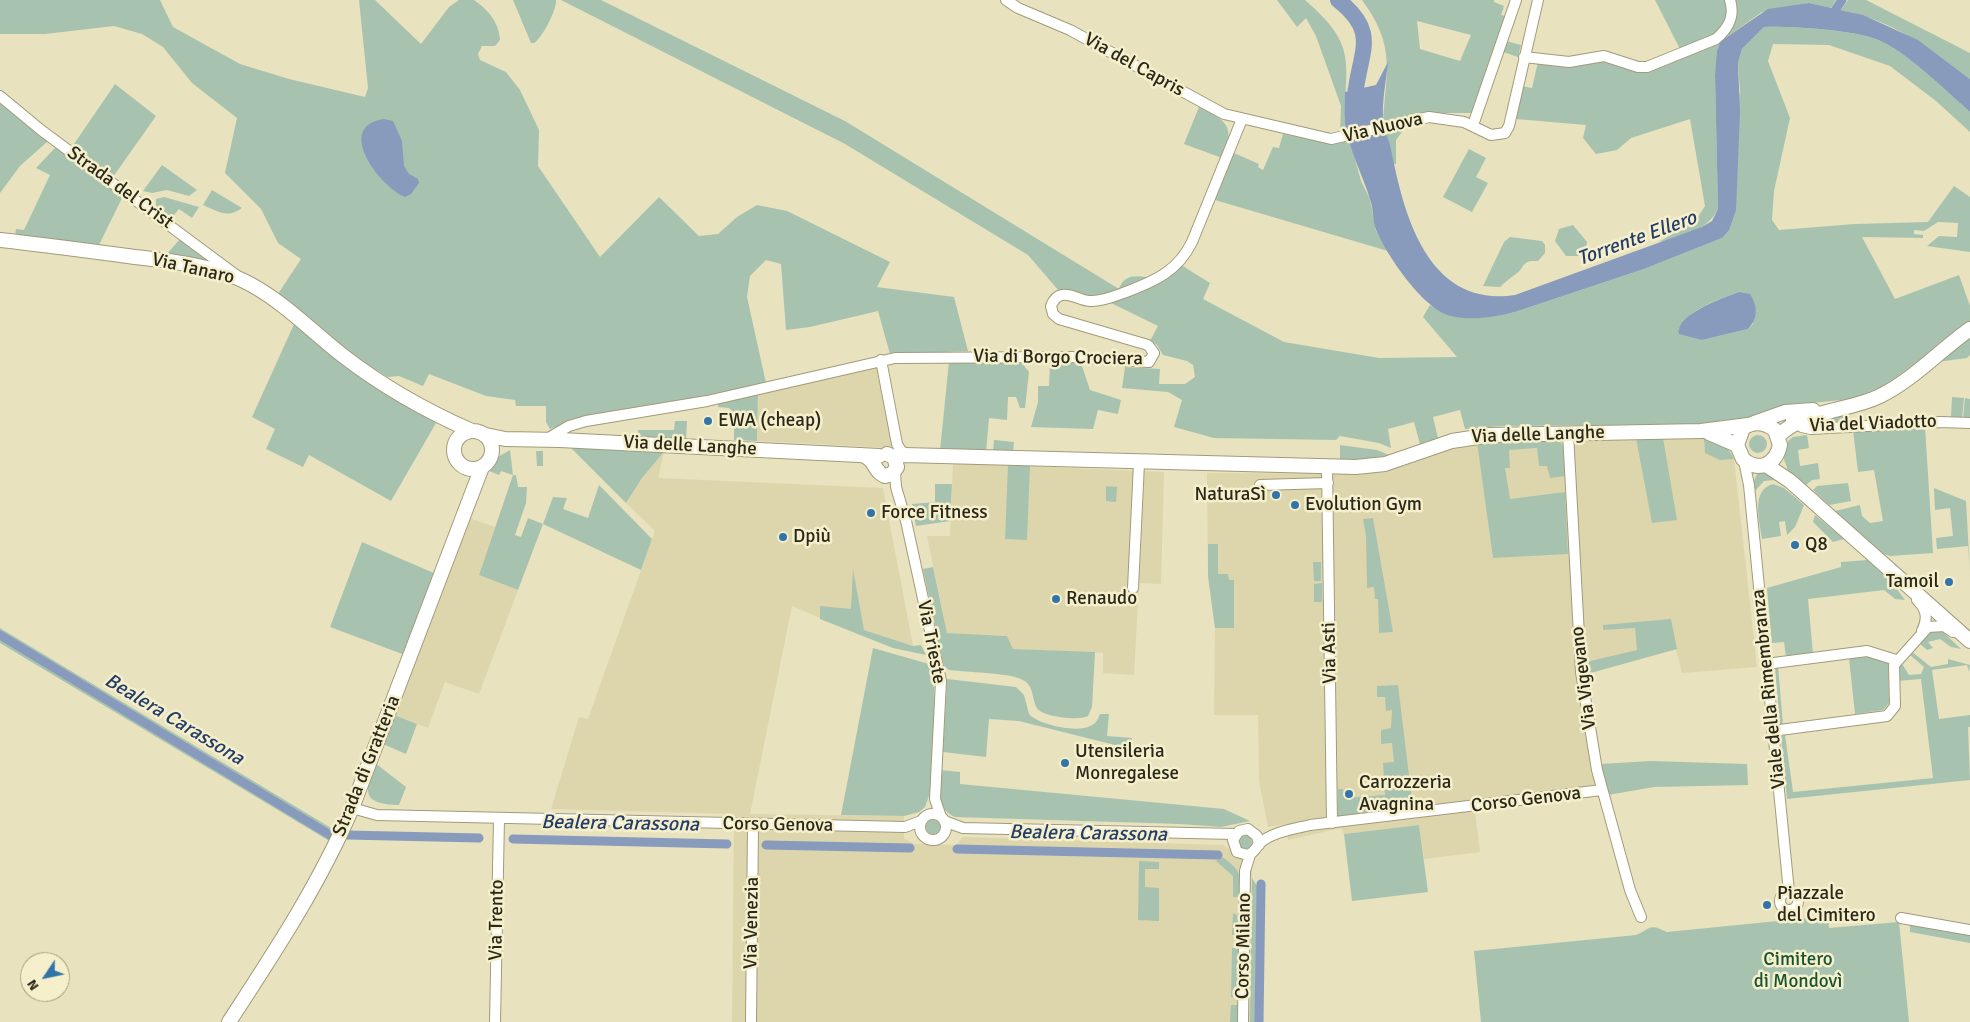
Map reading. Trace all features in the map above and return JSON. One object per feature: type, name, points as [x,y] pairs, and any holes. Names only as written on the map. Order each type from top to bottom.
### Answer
[{"type":"main road","name":"Via Tanaro","points":[[0,240],[177,263],[241,279],[282,304],[363,370],[434,414],[472,431]]},
{"type":"main road","points":[[1778,436],[1795,422],[1867,402],[1889,391],[1970,329]]},
{"type":"main road","name":"Via delle Langhe","points":[[472,431],[522,440],[858,454],[877,460],[889,454],[898,463],[1139,463],[1327,467],[1385,464],[1464,438],[1491,434],[1701,431],[1751,424],[1780,413],[1846,408]]},
{"type":"main road","name":"Via Tanaro","points":[[434,414],[450,430],[456,443]]},
{"type":"main road","points":[[1761,462],[1780,445],[1778,436],[1769,425],[1751,424],[1740,433],[1737,445],[1739,455],[1761,462],[1790,481],[1968,639]]},
{"type":"main road","points":[[472,431],[459,437],[456,443],[456,458],[468,468],[482,467]]},
{"type":"main road","name":"Via delle Langhe","points":[[1701,431],[1724,438],[1737,445]]},
{"type":"main road","points":[[486,435],[490,441],[492,454]]},
{"type":"main road","name":"Via delle Langhe","points":[[482,467],[488,462],[492,454],[504,445],[522,440]]},
{"type":"main road","points":[[877,460],[878,472],[898,463]]},
{"type":"main road","name":"Strada di Gratteria","points":[[228,1022],[311,894],[352,808],[482,467]]},
{"type":"main road","name":"Strada di Gratteria","points":[[468,468],[472,493]]},
{"type":"street","name":"Via del Capris","points":[[1006,0],[1025,11],[1070,30],[1218,112],[1242,118]]},
{"type":"street","points":[[1473,126],[1516,0]]},
{"type":"street","name":"Via Nuova","points":[[1242,118],[1324,138],[1345,137],[1385,125],[1434,117],[1461,121],[1496,136],[1508,130],[1538,0]]},
{"type":"street","points":[[1524,57],[1569,62],[1604,56],[1638,67],[1648,67],[1716,39],[1730,22],[1732,8],[1730,0]]},
{"type":"street","name":"Strada del Crist","points":[[0,96],[41,130],[241,279]]},
{"type":"street","name":"Via di Borgo Crociera","points":[[546,440],[581,422],[707,401],[881,360],[941,356],[1072,357],[1149,362],[1154,354],[1148,345],[1059,319],[1053,314],[1052,306],[1056,298],[1063,295],[1087,301],[1104,300],[1155,281],[1173,269],[1186,254],[1192,242],[1242,118]]},
{"type":"street","name":"Via Trieste","points":[[881,360],[897,444],[901,451],[896,487],[906,521],[940,681],[935,799],[943,819]]},
{"type":"street","name":"Via del Viadotto","points":[[1780,413],[1802,428],[1940,422],[1970,424]]},
{"type":"street","name":"Via Vigevano","points":[[1568,433],[1579,653],[1591,741],[1602,790],[1630,890],[1641,917]]},
{"type":"street","name":"Viale della Rimembranza","points":[[1761,462],[1749,486],[1789,892]]},
{"type":"street","points":[[1133,588],[1139,463]]},
{"type":"street","name":"Via Asti","points":[[1327,467],[1332,823]]},
{"type":"street","points":[[1260,485],[1328,483]]},
{"type":"street","points":[[1909,586],[1912,594],[1925,611],[1926,620],[1922,631]]},
{"type":"street","points":[[1772,731],[1887,716],[1895,706],[1893,669],[1896,660],[1922,631],[1932,625],[1940,625],[1948,627],[1958,636],[1968,639]]},
{"type":"street","points":[[1766,664],[1867,651],[1896,660]]},
{"type":"street","name":"Corso Genova","points":[[352,808],[373,815],[905,827],[932,840],[963,828],[1218,835],[1227,839],[1234,839],[1246,855],[1272,836],[1297,828],[1602,790]]},
{"type":"street","name":"Via Trieste","points":[[923,819],[935,799]]},
{"type":"street","name":"Corso Genova","points":[[905,827],[935,814],[963,828]]},
{"type":"street","name":"Via Trento","points":[[494,1022],[499,819]]},
{"type":"street","points":[[921,834],[923,819]]},
{"type":"street","points":[[943,819],[946,830],[943,835]]},
{"type":"street","name":"Via Venezia","points":[[751,1022],[752,825]]},
{"type":"street","points":[[1234,839],[1243,829],[1261,836],[1272,836]]},
{"type":"street","points":[[1254,832],[1259,844]]},
{"type":"street","name":"Corso Milano","points":[[1243,1022],[1246,855]]},
{"type":"street","points":[[1901,918],[1970,930]]},
{"type":"shaded area","points":[[878,365],[893,448],[757,441],[758,393]]},
{"type":"shaded area","points":[[1709,439],[1732,452],[1734,459],[1757,667],[1682,673],[1676,649],[1588,673],[1593,721],[1608,795],[1475,812],[1480,852],[1424,859],[1419,825],[1344,834],[1341,828],[1288,840],[1286,824],[1268,827],[1259,781],[1258,715],[1214,715],[1215,628],[1208,576],[1207,473],[1366,474],[1394,469],[1463,445],[1485,441]]},
{"type":"shaded area","points":[[664,452],[658,478],[883,488],[913,646],[864,630],[865,637],[792,606],[750,814],[904,816],[904,838],[914,844],[956,845],[963,837],[1223,845],[1252,866],[1250,1022],[732,1022],[734,814],[551,809],[579,717],[588,719],[655,531],[626,503],[642,478]]},
{"type":"shaded area","points":[[953,463],[1164,472],[1161,584],[1139,583],[1134,675],[1103,673],[1103,653],[1012,649],[1007,636],[947,633],[927,536],[950,536]]},
{"type":"shaded area","points":[[469,518],[495,527],[479,575],[518,590],[479,694],[445,682],[428,728],[394,715]]},
{"type":"green space","points":[[0,0],[160,0],[173,27],[240,64],[289,79],[365,97],[368,88],[359,0],[375,0],[421,44],[449,7],[459,0],[474,0],[492,17],[500,40],[495,46],[482,46],[478,54],[480,60],[506,72],[520,90],[539,130],[538,166],[600,257],[659,197],[699,236],[718,234],[737,217],[757,205],[787,211],[890,262],[877,287],[954,297],[968,351],[890,354],[878,311],[810,327],[786,330],[781,264],[766,260],[750,276],[747,297],[766,383],[704,397],[571,421],[550,429],[546,422],[546,406],[516,406],[515,400],[486,396],[429,374],[423,386],[399,376],[388,377],[355,357],[278,294],[301,259],[278,243],[261,209],[225,173],[237,118],[192,83],[163,47],[142,34],[114,26],[45,34],[0,34]]},
{"type":"green space","points":[[513,0],[556,0],[548,23],[541,36],[534,43],[531,43]]},
{"type":"green space","points":[[561,0],[601,0],[845,121],[1119,289],[1127,278],[1141,276],[1151,278],[1099,296],[1059,291],[1028,255],[845,144]]},
{"type":"green space","points":[[1277,0],[1305,0],[1334,30],[1341,43],[1345,55],[1345,123],[1348,132],[1340,134],[1341,106],[1316,36],[1306,18],[1297,27]]},
{"type":"green space","points":[[1362,0],[1494,0],[1494,2],[1504,6],[1501,15],[1506,16],[1474,113],[1423,113],[1383,121],[1387,71],[1386,58],[1380,30]],"holes":[[[1417,21],[1471,35],[1460,61],[1420,49]]]},
{"type":"green space","points":[[1655,0],[1727,0],[1725,22],[1716,35],[1681,51]]},
{"type":"green space","points":[[1733,0],[1836,0],[1831,8],[1809,3],[1762,12],[1721,41],[1715,75],[1718,209],[1713,217],[1701,228],[1676,238],[1659,242],[1696,220],[1705,206],[1690,119],[1631,138],[1617,150],[1596,154],[1583,138],[1586,125],[1516,119],[1522,86],[1532,88],[1538,62],[1604,58],[1634,68],[1721,38]]},
{"type":"green space","points":[[1848,0],[1866,0],[1970,53],[1970,79],[1940,56],[1894,28],[1841,10]]},
{"type":"green space","points":[[1764,27],[1821,29],[1876,39],[1912,61],[1970,112],[1970,132],[1936,101],[1890,66],[1829,45],[1773,44],[1768,61],[1790,118],[1774,191],[1772,220],[1779,230],[1855,224],[1928,222],[1954,186],[1970,197],[1970,252],[1927,246],[1939,236],[1957,237],[1958,223],[1938,222],[1924,231],[1914,230],[1914,234],[1923,235],[1923,238],[1862,237],[1895,299],[1959,275],[1970,306],[1970,321],[1888,384],[1852,399],[1781,406],[1751,418],[1714,424],[1501,426],[1465,429],[1460,410],[1433,417],[1438,438],[1420,444],[1414,422],[1388,429],[1391,448],[1379,443],[1340,436],[1336,440],[1214,438],[1174,427],[1182,400],[1168,392],[1122,388],[1125,367],[1160,369],[1159,384],[1185,384],[1195,377],[1193,365],[1187,361],[1163,355],[1157,345],[1150,341],[1158,326],[1109,302],[1181,265],[1210,283],[1203,299],[1284,342],[1379,358],[1457,357],[1423,317],[1430,305],[1452,314],[1472,318],[1492,317],[1515,312],[1644,269],[1722,238],[1740,91],[1738,63],[1742,49]],"holes":[[[1739,292],[1753,324],[1748,329],[1702,340],[1678,329],[1697,310]]]},
{"type":"green space","points":[[1506,41],[1521,45],[1518,57],[1503,52]]},
{"type":"green space","points":[[115,84],[156,116],[113,177],[72,147]]},
{"type":"green space","points":[[0,102],[48,141],[20,166],[0,193]]},
{"type":"green space","points":[[1199,107],[1216,116],[1226,126],[1228,138],[1222,158],[1184,144]]},
{"type":"green space","points":[[1407,125],[1396,140],[1396,164],[1393,164],[1385,130]]},
{"type":"green space","points":[[1283,134],[1322,142],[1350,140],[1361,181],[1370,199],[1376,231],[1388,251],[1215,200],[1234,153],[1259,164],[1258,167],[1263,170],[1273,147],[1279,148]]},
{"type":"green space","points":[[56,147],[123,196],[98,247],[15,236],[16,229],[24,230],[50,175],[36,168]]},
{"type":"green space","points":[[1469,149],[1486,158],[1476,177],[1488,183],[1472,212],[1443,197]]},
{"type":"green space","points":[[162,165],[197,190],[189,196],[167,190],[152,193],[143,191]]},
{"type":"green space","points":[[212,190],[242,208],[232,213],[222,213],[203,205]]},
{"type":"green space","points":[[164,197],[199,207],[192,218],[179,209],[170,220],[156,210],[156,199]]},
{"type":"green space","points":[[1573,225],[1587,242],[1586,248],[1579,256],[1566,256],[1555,241],[1559,229]]},
{"type":"green space","points":[[1510,237],[1542,241],[1545,245],[1545,253],[1538,261],[1529,261],[1524,264],[1519,271],[1500,287],[1483,286],[1504,242]]},
{"type":"green space","points":[[181,238],[224,268],[165,256]]},
{"type":"green space","points":[[295,322],[404,404],[436,423],[391,501],[309,455],[303,467],[266,449],[275,429],[252,417]]},
{"type":"green space","points":[[1970,338],[1970,355],[1967,358],[1937,362]]},
{"type":"green space","points":[[949,361],[1021,362],[1029,372],[1025,408],[1020,408],[1016,397],[1008,397],[1007,420],[989,418],[986,452],[940,451]]},
{"type":"green space","points":[[1050,362],[1081,363],[1090,390],[1121,400],[1118,414],[1098,410],[1093,429],[1031,427],[1038,402],[1038,386],[1049,386]]},
{"type":"green space","points":[[758,393],[757,441],[734,440],[734,413],[729,408],[718,407],[718,402]]},
{"type":"green space","points":[[1952,397],[1964,398],[1962,418],[1951,417]]},
{"type":"green space","points":[[1965,398],[1970,399],[1970,418],[1963,418]]},
{"type":"green space","points":[[1848,414],[1849,421],[1812,424],[1811,422]]},
{"type":"green space","points":[[675,421],[687,421],[686,441],[638,439],[638,430],[674,430]]},
{"type":"green space","points":[[1925,427],[1933,553],[1890,556],[1884,554],[1835,511],[1860,505],[1862,516],[1870,523],[1883,521],[1874,470],[1858,472],[1853,430]]},
{"type":"green space","points":[[1758,435],[1764,438],[1767,444],[1764,450],[1758,453],[1752,450],[1749,444],[1752,438]]},
{"type":"green space","points":[[1807,435],[1809,448],[1798,450],[1800,466],[1818,463],[1820,479],[1812,480],[1806,485],[1788,471],[1783,456],[1788,441],[1793,437]]},
{"type":"green space","points":[[1636,438],[1663,438],[1677,520],[1652,523]]},
{"type":"green space","points":[[1704,438],[1727,447],[1734,459],[1720,460],[1705,453]]},
{"type":"green space","points":[[1558,439],[1563,446],[1565,476],[1550,478],[1547,466],[1539,466],[1537,448],[1509,450],[1510,468],[1505,468],[1510,499],[1565,492],[1568,554],[1493,558],[1477,442]]},
{"type":"green space","points":[[994,440],[1014,442],[1013,453],[993,452]]},
{"type":"green space","points":[[1340,445],[1377,450],[1389,455],[1370,459],[1340,460]]},
{"type":"green space","points":[[571,448],[664,452],[642,478],[626,503]]},
{"type":"green space","points":[[510,450],[513,475],[501,471],[499,475],[487,470],[496,458]]},
{"type":"green space","points":[[536,451],[543,451],[543,466],[537,466]]},
{"type":"green space","points":[[1008,465],[1030,466],[1027,540],[1005,539]]},
{"type":"green space","points":[[1758,472],[1766,472],[1775,480],[1764,481],[1755,491],[1754,481]]},
{"type":"green space","points":[[513,475],[516,475],[518,487],[527,487],[526,503],[515,535],[521,537],[528,518],[543,524],[518,590],[479,575]]},
{"type":"green space","points":[[1848,483],[1851,501],[1829,505],[1813,490],[1817,486]]},
{"type":"green space","points":[[935,484],[952,484],[950,521],[916,526],[912,504],[935,502]]},
{"type":"green space","points":[[1773,484],[1784,488],[1804,505],[1795,527],[1787,535],[1785,521],[1779,522],[1781,536],[1762,539],[1758,507],[1759,500],[1761,493],[1766,487]]},
{"type":"green space","points":[[599,485],[652,539],[641,570],[543,524],[553,497],[567,498],[563,509],[588,518]]},
{"type":"green space","points":[[1106,486],[1117,487],[1116,502],[1106,501]]},
{"type":"green space","points":[[1934,488],[1966,501],[1970,573],[1968,546],[1937,549],[1936,538],[1953,536],[1950,508],[1935,510]]},
{"type":"green space","points":[[1815,515],[1844,539],[1833,542],[1813,522]]},
{"type":"green space","points":[[1373,518],[1393,632],[1379,633],[1378,599],[1375,599],[1374,587],[1367,588],[1366,536],[1363,519]]},
{"type":"green space","points":[[362,542],[436,574],[405,655],[330,627]]},
{"type":"green space","points":[[1208,544],[1218,544],[1218,574],[1228,574],[1229,580],[1234,580],[1234,628],[1215,628],[1208,576]]},
{"type":"green space","points":[[1867,560],[1891,581],[1905,600],[1895,599],[1884,590],[1808,599],[1813,654],[1786,657],[1784,642],[1772,643],[1767,588],[1841,567],[1841,562]]},
{"type":"green space","points":[[1313,562],[1321,562],[1321,581],[1314,581]]},
{"type":"green space","points":[[933,567],[947,633],[1007,636],[1013,649],[1095,652],[1092,707],[1088,716],[1077,718],[1061,717],[1040,711],[1035,704],[1031,688],[1021,679],[997,674],[949,670],[944,666],[923,569]]},
{"type":"green space","points":[[853,569],[864,630],[913,646],[921,645],[926,655],[893,648],[820,619],[820,606],[851,609]]},
{"type":"green space","points":[[1322,583],[1322,602],[1314,602],[1314,584]]},
{"type":"green space","points":[[1671,619],[1677,649],[1587,674],[1586,662],[1637,650],[1635,628],[1603,630],[1603,625]]},
{"type":"green space","points":[[0,628],[336,831],[331,842],[0,643]]},
{"type":"green space","points":[[1930,631],[1943,632],[1961,649],[1951,647],[1940,639],[1928,642],[1933,648],[1927,650],[1919,643]]},
{"type":"green space","points":[[873,648],[929,664],[934,688],[935,719],[930,793],[925,807],[919,812],[904,816],[841,815]]},
{"type":"green space","points":[[1911,651],[1931,667],[1948,664],[1948,659],[1970,665],[1969,672],[1967,665],[1932,670],[1939,719],[1970,715],[1970,727],[1968,727],[1970,780],[1787,799],[1781,736],[1785,735],[1793,792],[1933,778],[1921,679],[1897,681],[1896,670],[1901,662],[1909,675],[1921,674],[1924,667],[1909,654]]},
{"type":"green space","points":[[1871,656],[1888,661],[1889,703],[1883,710],[1855,714],[1849,658]]},
{"type":"green space","points":[[1778,666],[1783,725],[1780,726],[1775,667]]},
{"type":"green space","points":[[947,679],[1016,687],[1024,695],[1029,714],[1041,722],[1058,727],[1084,728],[1094,724],[1100,714],[1109,714],[1107,736],[1132,738],[1131,749],[1019,721],[989,719],[986,757],[943,752]]},
{"type":"green space","points":[[1398,685],[1413,808],[1338,817],[1338,789],[1343,789],[1344,798],[1385,795],[1383,763],[1394,762],[1392,743],[1381,744],[1381,730],[1391,728],[1392,710],[1386,711],[1385,697],[1377,697],[1377,686]]},
{"type":"green space","points":[[394,715],[417,724],[406,754],[383,744]]},
{"type":"green space","points":[[1650,761],[1747,764],[1748,785],[1654,787],[1608,795],[1601,764]]},
{"type":"green space","points":[[375,763],[406,787],[399,805],[378,802],[369,795],[369,782]]},
{"type":"green space","points":[[941,770],[960,772],[960,784],[1224,809],[1250,821],[1221,827],[955,817],[944,808],[940,797]]},
{"type":"green space","points":[[933,820],[938,822],[940,827],[938,832],[933,834],[928,832],[926,827],[928,822]]},
{"type":"green space","points":[[1419,825],[1428,892],[1352,901],[1344,834]]},
{"type":"green space","points":[[1245,835],[1250,837],[1252,842],[1250,847],[1245,849],[1240,847],[1238,842],[1240,837]]},
{"type":"green space","points":[[1222,857],[1238,873],[1240,878],[1240,897],[1233,897],[1233,876],[1216,861]]},
{"type":"green space","points":[[1139,861],[1159,862],[1159,869],[1145,869],[1145,887],[1159,888],[1159,921],[1138,920]]},
{"type":"green space","points":[[1252,878],[1257,886],[1255,1022],[1250,1022]]},
{"type":"green space","points":[[1233,913],[1240,917],[1240,935],[1232,935]]},
{"type":"green space","name":"Cimitero di Mondovì","points":[[1828,916],[1829,928],[1899,922],[1909,1022],[1481,1022],[1474,951],[1636,935],[1654,927],[1667,932]]},
{"type":"green space","points":[[1910,923],[1970,934],[1970,943],[1910,932]]},
{"type":"green space","points":[[1232,948],[1240,948],[1238,997],[1231,997]]},
{"type":"green space","points":[[1231,1005],[1238,1005],[1238,1022],[1230,1022]]},
{"type":"water","points":[[1809,3],[1863,15],[1918,40],[1970,79],[1970,112],[1912,61],[1876,39],[1821,29],[1764,27],[1742,49],[1738,63],[1740,112],[1736,210],[1729,230],[1722,238],[1644,269],[1515,312],[1475,318],[1451,316],[1430,304],[1408,281],[1382,243],[1375,228],[1371,203],[1347,133],[1345,92],[1376,85],[1388,62],[1383,105],[1384,126],[1404,202],[1413,228],[1425,252],[1441,272],[1461,287],[1485,295],[1515,295],[1702,227],[1712,221],[1718,209],[1715,75],[1717,51],[1721,41],[1768,9]]},
{"type":"water","points":[[384,119],[393,121],[402,141],[404,166],[409,174],[418,179],[419,183],[411,194],[405,197],[395,191],[374,169],[366,156],[362,144],[363,133],[369,124]]},
{"type":"water","points":[[1739,292],[1750,294],[1756,308],[1754,321],[1748,329],[1702,340],[1679,334],[1684,320],[1692,314],[1713,302]]},
{"type":"waterway","name":"Torrente Ellero","points":[[1338,0],[1358,21],[1364,41],[1355,91],[1358,111]]},
{"type":"waterway","points":[[1836,9],[1842,0]]},
{"type":"waterway","name":"Bealera Carassona","points":[[0,635],[330,835]]},
{"type":"waterway","name":"Bealera Carassona","points":[[347,835],[479,838]]},
{"type":"waterway","name":"Bealera Carassona","points":[[513,839],[727,844]]},
{"type":"waterway","name":"Bealera Carassona","points":[[766,845],[910,848]]},
{"type":"waterway","name":"Bealera Carassona","points":[[957,849],[1218,855]]},
{"type":"waterway","name":"Bealera Carassona","points":[[1259,1022],[1261,884]]},
{"type":"place","name":"EWA (cheap)","points":[[708,421]]},
{"type":"place","name":"NaturaSì","points":[[1276,495]]},
{"type":"place","name":"Evolution Gym","points":[[1295,505]]},
{"type":"place","name":"Force Fitness","points":[[871,513]]},
{"type":"place","name":"Dpiù","points":[[783,537]]},
{"type":"place","name":"Q8","points":[[1795,545]]},
{"type":"place","name":"Tamoil","points":[[1949,582]]},
{"type":"place","name":"Renaudo","points":[[1056,599]]},
{"type":"place","name":"Utensileria Monregalese","points":[[1065,763]]},
{"type":"place","name":"Carrozzeria Avagnina","points":[[1349,794]]},
{"type":"place","name":"Piazzale del Cimitero","points":[[1767,905]]}]
